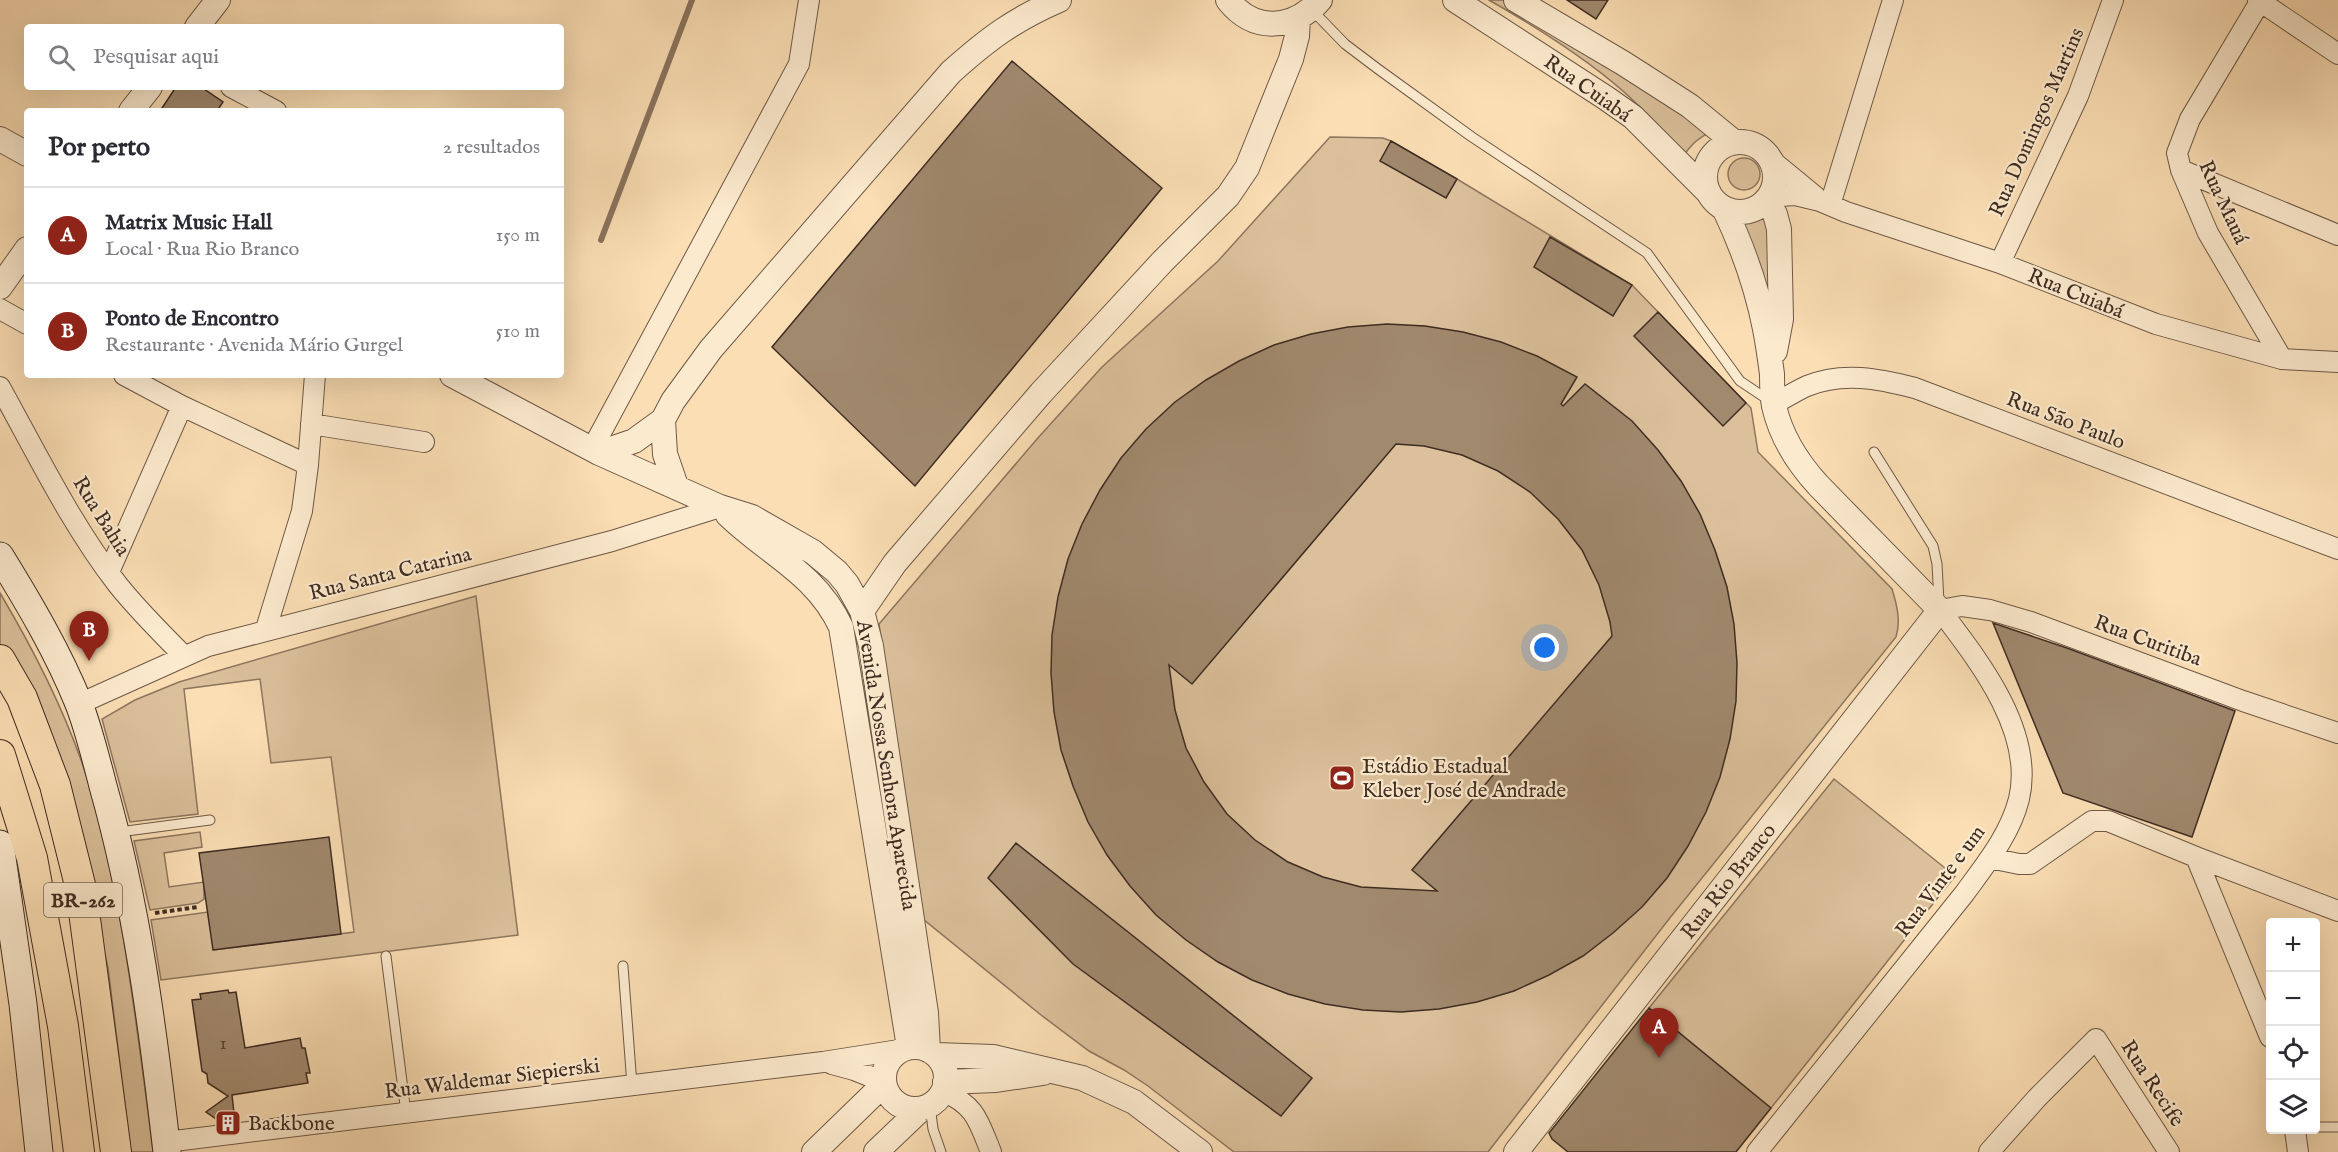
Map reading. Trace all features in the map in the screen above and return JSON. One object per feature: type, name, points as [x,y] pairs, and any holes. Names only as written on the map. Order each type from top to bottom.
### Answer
[{"type":"main road","name":"BR-262","points":[[0,556],[24,595],[79,704],[116,832],[134,917],[152,1024],[167,1147]]},
{"type":"main road","name":"BR-262","points":[[0,660],[22,698],[55,785],[81,889],[116,1152]]},
{"type":"main road","name":"BR-262","points":[[0,755],[32,858],[63,1026],[79,1152]]},
{"type":"main road","points":[[0,844],[23,1004],[39,1152]]},
{"type":"street","points":[[199,24],[218,0]]},
{"type":"street","points":[[596,451],[799,64],[809,0]]},
{"type":"street","points":[[596,451],[634,441],[663,420],[711,349],[951,72],[988,39],[1027,14],[1059,0]]},
{"type":"street","points":[[1228,0],[1234,8],[1248,18],[1264,23],[1281,24],[1314,6]]},
{"type":"street","name":"Rua Cuiabá","points":[[1455,0],[1633,117],[1716,200]]},
{"type":"street","name":"Rua Cuiabá","points":[[1516,0],[1623,63],[1690,106],[1734,142]]},
{"type":"street","points":[[1825,203],[1893,0]]},
{"type":"street","name":"Rua Domingos Martins","points":[[2000,263],[2078,96],[2113,0]]},
{"type":"street","points":[[2260,0],[2338,54]]},
{"type":"street","name":"Rua Mauá","points":[[2260,0],[2190,119],[2177,153],[2181,170],[2208,233],[2282,358]]},
{"type":"street","points":[[862,610],[895,563],[1041,393],[1139,286],[1228,196],[1246,168],[1291,59],[1297,36],[1314,6]]},
{"type":"street","points":[[133,108],[148,90]]},
{"type":"street","points":[[237,90],[270,108]]},
{"type":"street","points":[[0,139],[24,152]]},
{"type":"street","points":[[1716,200],[1735,211],[1747,211],[1757,207],[1767,199],[1772,191],[1775,175],[1771,160],[1755,145],[1734,142],[1714,152],[1708,161],[1705,182],[1740,242],[1757,296],[1772,371],[1773,404],[1782,430],[1801,467],[1940,610]]},
{"type":"street","name":"Rua Cuiabá","points":[[1771,160],[1825,203]]},
{"type":"street","points":[[2181,170],[2338,235]]},
{"type":"street","name":"Rua Cuiabá","points":[[1767,199],[1795,195],[1825,203],[2000,263],[2156,324],[2282,358],[2338,362]]},
{"type":"street","points":[[1767,199],[1775,214],[1779,229],[1781,319],[1772,371]]},
{"type":"street","points":[[0,287],[24,253]]},
{"type":"street","points":[[0,309],[24,322]]},
{"type":"street","name":"Rua São Paulo","points":[[1773,404],[1809,385],[1846,376],[1896,383],[1926,392],[2338,549]]},
{"type":"street","points":[[130,378],[182,406],[308,465]]},
{"type":"street","points":[[266,629],[302,511],[315,378]]},
{"type":"street","points":[[458,378],[596,451],[720,507]]},
{"type":"street","name":"Rua Bahia","points":[[0,387],[84,537],[144,616],[184,656]]},
{"type":"street","points":[[109,572],[182,406]]},
{"type":"street","points":[[663,420],[665,454],[676,486]]},
{"type":"street","points":[[311,424],[424,442]]},
{"type":"street","name":"Avenida Nossa Senhora Aparecida","points":[[720,507],[752,517],[813,552],[837,572],[862,610],[870,646],[926,1013],[918,1051]]},
{"type":"street","name":"Avenida Nossa Senhora Aparecida","points":[[720,507],[741,528],[809,581],[833,609],[841,627],[918,1051]]},
{"type":"street","name":"Rua Santa Catarina","points":[[79,704],[208,646],[266,629],[612,542],[720,507]]},
{"type":"street","name":"Rua Curitiba","points":[[1940,610],[1962,606],[2031,622],[2338,733]]},
{"type":"street","name":"Rua Vinte e um","points":[[1757,1152],[1964,894],[2006,833],[2019,798],[2021,781],[2019,757],[2006,708],[1963,640],[1940,610]]},
{"type":"street","name":"Rua Rio Branco","points":[[1516,1152],[1940,610]]},
{"type":"street","points":[[1990,858],[2030,864],[2092,821],[2108,821],[2338,911]]},
{"type":"street","points":[[2196,857],[2266,1026]]},
{"type":"street","name":"Rua Recife","points":[[1989,1152],[2037,1098],[2096,1039],[2164,1150]]},
{"type":"street","points":[[876,1152],[935,1097],[942,1063],[918,1051]]},
{"type":"street","points":[[814,1152],[884,1083],[887,1064],[918,1051],[993,1057],[1082,1078],[1134,1102],[1200,1152]]},
{"type":"street","name":"Rua Waldemar Siepierski","points":[[167,1147],[406,1113],[918,1051]]},
{"type":"street","name":"Rua Waldemar Siepierski","points":[[823,1062],[854,1070],[884,1083]]},
{"type":"street","points":[[884,1083],[894,1101],[902,1106],[996,1080],[1055,1072]]},
{"type":"street","points":[[935,1097],[960,1099],[971,1108],[991,1152]]},
{"type":"street","points":[[2296,1134],[2298,1152]]},
{"type":"lane","points":[[1314,6],[1345,44],[1472,137],[1647,253],[1740,381],[1773,404]]},
{"type":"lane","points":[[1874,452],[1933,546],[1937,564],[1940,610]]},
{"type":"lane","points":[[116,832],[210,820]]},
{"type":"lane","points":[[386,956],[406,1113]]},
{"type":"lane","points":[[623,966],[632,1085]]},
{"type":"lane","points":[[935,1097],[933,1129],[942,1152]]},
{"type":"lane","points":[[2320,1127],[2338,1127]]},
{"type":"path","points":[[134,917],[198,906]]},
{"type":"shaded area","points":[[1489,0],[1504,0],[1596,56],[1711,132],[1696,141],[1684,155],[1621,89],[1547,35]]},
{"type":"shaded area","name":"Estádio Estadual Kleber José de Andrade","points":[[1330,137],[1383,138],[1391,141],[1632,285],[1751,408],[1758,452],[1892,589],[1898,613],[1896,637],[1669,919],[1488,1152],[1234,1152],[1148,1086],[1089,1051],[923,919],[879,624],[1037,439],[1102,367],[1218,261]]},
{"type":"shaded area","points":[[1744,158],[1755,163],[1760,174],[1755,185],[1744,190],[1733,185],[1728,174],[1733,163]]},
{"type":"shaded area","points":[[1767,207],[1775,323],[1736,216],[1758,213]]},
{"type":"shaded area","points":[[0,593],[55,695],[73,738],[95,803],[111,869],[123,936],[153,1152],[131,1152],[108,968],[91,895],[0,645]]},
{"type":"shaded area","points":[[476,596],[518,935],[161,980],[151,920],[208,912],[214,950],[354,932],[331,757],[271,763],[260,679],[184,689],[198,814],[130,822],[102,719],[135,700],[179,682]]},
{"type":"shaded area","points":[[1834,779],[1955,876],[1771,1108],[1649,1008]]},
{"type":"shaded area","points":[[200,832],[202,847],[164,853],[169,887],[204,882],[204,899],[198,903],[150,910],[134,841]]},
{"type":"building","points":[[1567,0],[1608,0],[1596,19]]},
{"type":"building","points":[[1012,61],[1162,188],[915,486],[772,347]]},
{"type":"building","points":[[174,90],[205,90],[223,102],[219,108],[162,108]]},
{"type":"building","points":[[1391,141],[1457,179],[1446,198],[1380,161]]},
{"type":"building","points":[[1550,237],[1632,285],[1613,316],[1534,267]]},
{"type":"building","points":[[1658,312],[1746,403],[1723,426],[1634,336]]},
{"type":"building","points":[[1387,324],[1425,326],[1463,332],[1501,342],[1537,356],[1577,377],[1561,404],[1563,406],[1585,384],[1632,421],[1681,481],[1700,514],[1715,550],[1727,587],[1734,624],[1737,663],[1736,701],[1730,739],[1720,777],[1706,812],[1688,846],[1667,878],[1642,907],[1583,956],[1514,991],[1477,1002],[1439,1009],[1401,1012],[1363,1010],[1325,1004],[1288,994],[1252,980],[1218,962],[1186,940],[1156,915],[1107,855],[1088,822],[1073,786],[1061,750],[1054,712],[1051,673],[1052,635],[1058,597],[1068,559],[1082,524],[1100,490],[1121,458],[1146,429],[1175,402],[1206,380],[1274,345],[1311,334],[1348,327]],"holes":[[[1396,444],[1424,446],[1462,455],[1498,471],[1530,492],[1558,519],[1582,550],[1599,585],[1612,636],[1412,870],[1437,891],[1361,887],[1323,877],[1288,862],[1255,840],[1227,814],[1204,782],[1186,748],[1175,710],[1169,665],[1192,684]]]},
{"type":"building","points":[[1993,623],[2235,711],[2192,837],[2063,793]]},
{"type":"building","points":[[329,837],[341,934],[213,950],[199,853]]},
{"type":"building","points":[[1016,843],[1312,1078],[1281,1116],[1073,964],[988,878]]},
{"type":"building","points":[[228,990],[229,993],[236,992],[245,1048],[300,1038],[302,1048],[305,1048],[310,1073],[306,1073],[308,1083],[232,1095],[235,1122],[222,1123],[206,1112],[228,1096],[208,1083],[207,1074],[202,1071],[192,1000],[201,999],[200,994]]},
{"type":"building","points":[[1649,1008],[1771,1108],[1736,1152],[1568,1152],[1552,1139],[1549,1133]]},
{"type":"waterway","points":[[601,240],[692,0]]},
{"type":"place","name":"Ponto de Encontro","points":[[89,661]]},
{"type":"place","name":"Estádio Estadual Kleber José de Andrade","points":[[1342,778]]},
{"type":"place","name":"Matrix Music Hall","points":[[1659,1058]]},
{"type":"place","name":"Backbone","points":[[228,1123]]}]
